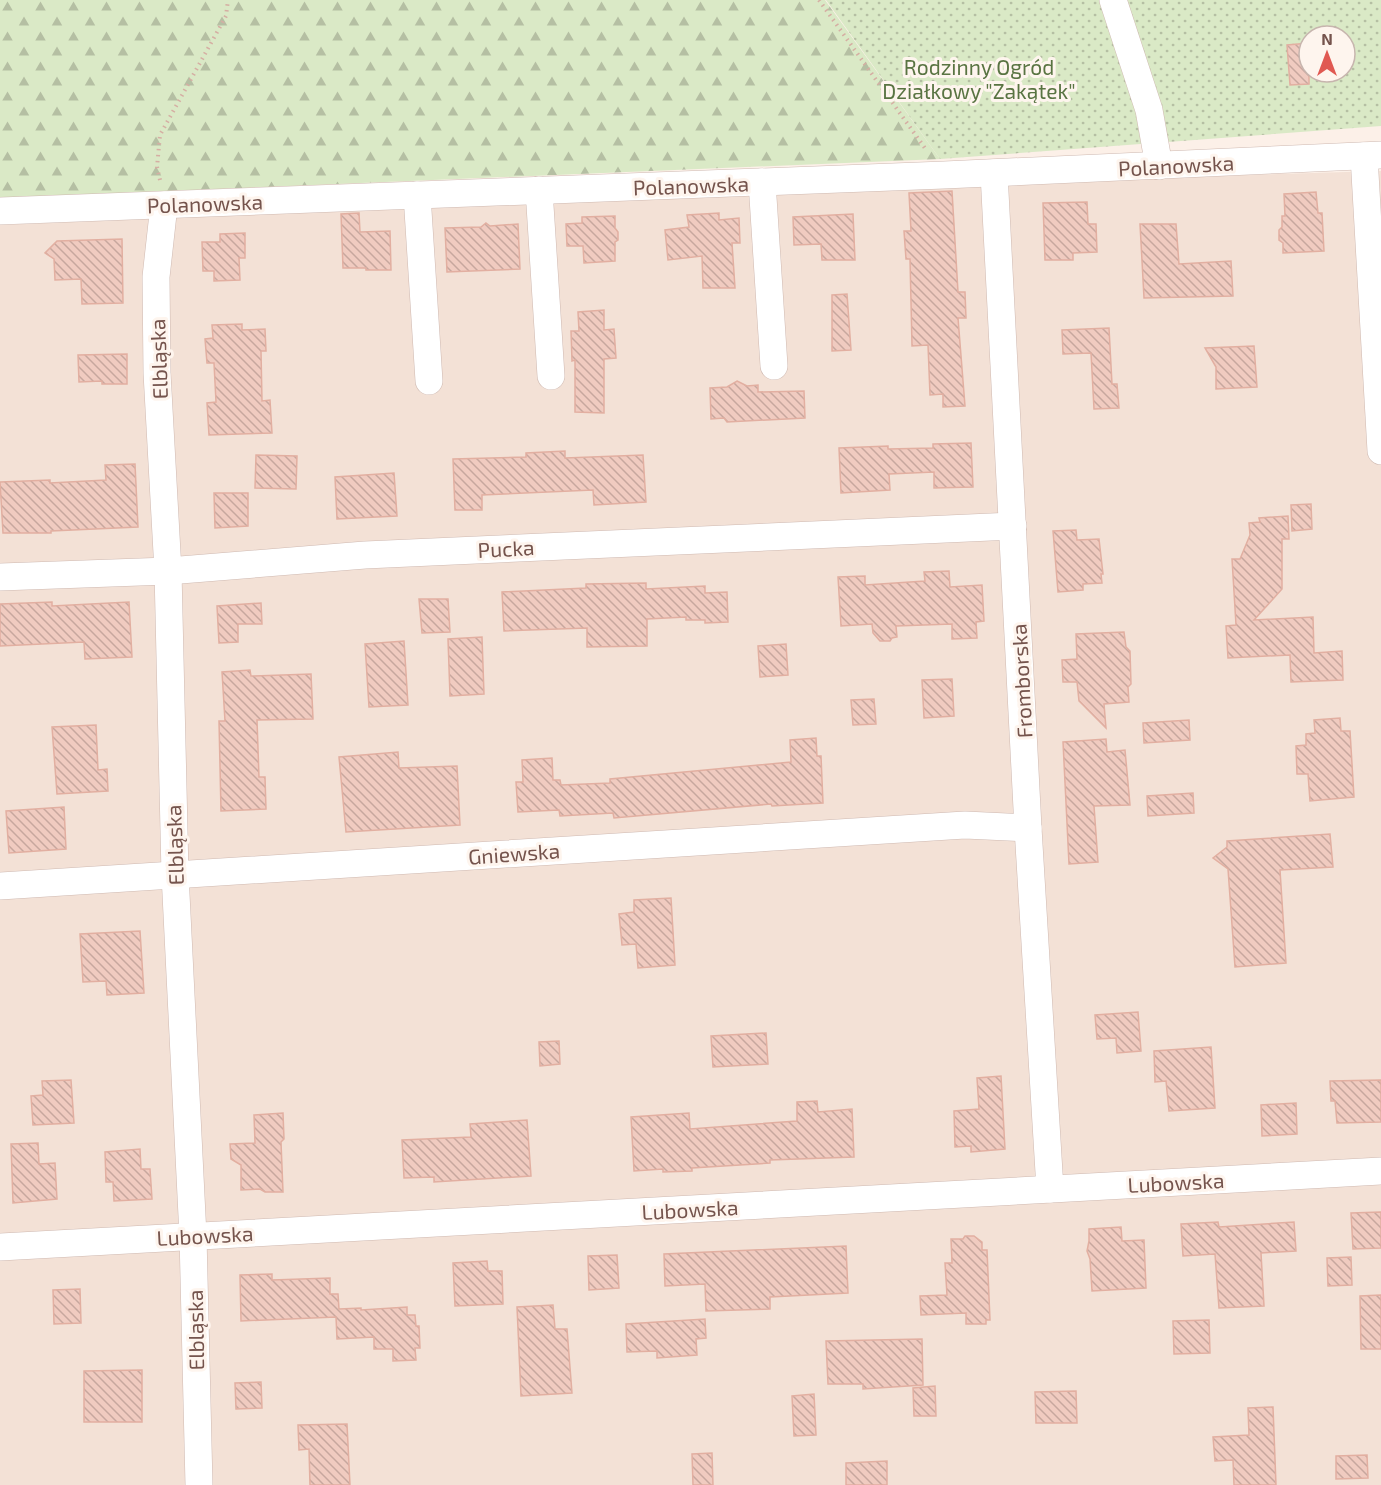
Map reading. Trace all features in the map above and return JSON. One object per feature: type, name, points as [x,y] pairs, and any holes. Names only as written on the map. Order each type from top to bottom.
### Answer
[{"type":"street","points":[[1113,0],[1149,110],[1158,166]]},
{"type":"street","name":"Polanowska","points":[[0,212],[1373,156]]},
{"type":"street","points":[[1373,156],[1381,452]]},
{"type":"street","name":"Fromborska","points":[[994,173],[1028,828],[1050,1189]]},
{"type":"street","points":[[762,182],[774,366]]},
{"type":"street","points":[[539,190],[551,376]]},
{"type":"street","points":[[417,195],[429,381]]},
{"type":"street","name":"Elbląska","points":[[164,205],[156,277],[158,373],[168,570],[175,874],[193,1236],[199,1485]]},
{"type":"street","name":"Pucka","points":[[0,577],[168,570],[365,555],[1013,526]]},
{"type":"street","name":"Gniewska","points":[[0,886],[965,825],[1028,828]]},
{"type":"street","name":"Lubowska","points":[[0,1247],[1381,1171]]},
{"type":"path","points":[[164,205],[158,167],[160,135],[226,16],[228,0]]},
{"type":"path","points":[[819,0],[944,175]]},
{"type":"shaded area","points":[[1381,171],[1381,1485],[0,1485],[0,225],[1016,182]]},
{"type":"green space","points":[[0,0],[825,0],[940,159],[0,198]]},
{"type":"green space","name":"Rodzinny Ogród Działkowy \"Zakątek\"","points":[[826,0],[1381,0],[1381,126],[940,159]]},
{"type":"building","points":[[1297,44],[1297,84],[1309,84],[1290,85],[1287,45]]},
{"type":"building","points":[[952,191],[958,292],[965,292],[966,318],[958,318],[965,406],[943,407],[943,394],[930,395],[928,345],[912,346],[910,259],[906,259],[904,231],[911,231],[909,193]]},
{"type":"building","points":[[1316,192],[1318,213],[1322,213],[1324,251],[1283,253],[1279,230],[1282,227],[1282,216],[1285,216],[1284,194]]},
{"type":"building","points":[[1087,202],[1088,224],[1096,224],[1097,252],[1073,253],[1073,260],[1045,260],[1043,203]]},
{"type":"building","points":[[359,213],[360,232],[390,231],[391,270],[343,268],[341,214]]},
{"type":"building","points":[[719,213],[719,220],[739,218],[740,243],[732,243],[735,288],[703,288],[702,256],[668,260],[665,230],[689,227],[687,215]]},
{"type":"building","points":[[853,214],[855,260],[822,260],[821,244],[794,245],[793,217]]},
{"type":"building","points":[[615,216],[618,240],[615,242],[615,261],[584,263],[583,246],[567,246],[566,224],[582,223],[582,217]]},
{"type":"building","points":[[486,223],[490,226],[518,224],[520,269],[447,272],[445,228],[481,227]]},
{"type":"building","points":[[1140,224],[1176,224],[1179,264],[1231,261],[1233,296],[1144,298]]},
{"type":"building","points":[[245,233],[245,258],[239,258],[240,280],[214,281],[214,271],[203,271],[202,242],[220,242],[220,234]]},
{"type":"building","points":[[122,239],[123,303],[82,304],[81,279],[55,280],[54,259],[45,253],[57,241]]},
{"type":"building","points":[[847,294],[851,350],[832,351],[832,295]]},
{"type":"building","points":[[604,310],[604,330],[614,329],[616,358],[604,359],[604,413],[575,412],[575,360],[572,361],[571,331],[579,331],[578,312]]},
{"type":"building","points":[[242,324],[242,330],[265,329],[266,351],[261,351],[262,401],[270,400],[272,433],[209,435],[207,403],[216,402],[214,363],[207,363],[205,339],[213,338],[212,325]]},
{"type":"building","points":[[1109,328],[1112,384],[1117,384],[1119,408],[1094,409],[1091,353],[1063,354],[1062,330]]},
{"type":"building","points":[[1254,346],[1257,387],[1216,389],[1216,367],[1205,348]]},
{"type":"building","points":[[127,354],[127,384],[102,384],[102,381],[79,382],[78,355]]},
{"type":"building","points":[[737,381],[747,386],[758,385],[758,392],[804,391],[805,418],[727,422],[724,418],[711,419],[710,388],[727,387]]},
{"type":"building","points":[[971,443],[973,487],[934,488],[934,472],[889,474],[890,490],[841,493],[839,448],[888,446],[888,449],[933,448],[933,444]]},
{"type":"building","points":[[565,451],[565,458],[643,455],[646,502],[594,505],[593,490],[482,495],[482,510],[455,510],[453,459],[526,457],[526,453]]},
{"type":"building","points":[[256,455],[297,456],[296,489],[255,488]]},
{"type":"building","points":[[135,464],[138,527],[51,531],[51,533],[3,533],[0,482],[50,480],[50,483],[106,480],[105,465]]},
{"type":"building","points":[[394,473],[397,516],[337,519],[335,477]]},
{"type":"building","points":[[214,493],[248,493],[248,526],[215,528]]},
{"type":"building","points":[[1311,504],[1312,529],[1292,531],[1291,505]]},
{"type":"building","points":[[1288,516],[1289,539],[1282,539],[1282,589],[1254,620],[1313,617],[1314,653],[1342,651],[1343,680],[1291,682],[1290,655],[1228,658],[1226,626],[1236,625],[1232,559],[1240,559],[1250,535],[1249,523],[1260,522],[1259,518]]},
{"type":"building","points":[[1076,530],[1077,540],[1099,539],[1102,583],[1083,584],[1083,590],[1058,592],[1053,531]]},
{"type":"building","points":[[949,571],[950,587],[982,585],[984,621],[976,622],[977,638],[952,639],[952,624],[896,626],[897,637],[890,641],[880,641],[873,633],[872,624],[841,626],[838,577],[865,576],[865,585],[925,581],[924,572]]},
{"type":"building","points":[[646,583],[646,589],[705,586],[705,593],[727,592],[728,622],[705,623],[705,620],[686,620],[686,617],[647,619],[647,646],[587,647],[587,628],[504,631],[502,592],[586,588],[586,584]]},
{"type":"building","points":[[419,599],[448,599],[450,632],[422,633]]},
{"type":"building","points":[[52,602],[52,606],[129,602],[132,657],[85,659],[84,642],[0,646],[0,604]]},
{"type":"building","points":[[261,603],[262,624],[238,624],[238,642],[219,643],[217,606]]},
{"type":"building","points":[[1124,632],[1126,647],[1130,651],[1129,702],[1104,704],[1106,728],[1079,701],[1077,682],[1063,682],[1062,660],[1077,659],[1076,634]]},
{"type":"building","points":[[482,637],[484,694],[450,696],[448,639]]},
{"type":"building","points":[[404,641],[408,705],[369,707],[365,644]]},
{"type":"building","points":[[786,644],[788,675],[760,677],[758,646]]},
{"type":"building","points":[[250,670],[251,676],[311,674],[313,719],[257,720],[259,777],[265,777],[266,809],[221,811],[219,721],[225,721],[222,672]]},
{"type":"building","points":[[952,679],[954,716],[924,718],[922,680]]},
{"type":"building","points":[[874,699],[876,724],[853,725],[851,700]]},
{"type":"building","points":[[1340,718],[1341,731],[1350,731],[1354,797],[1310,801],[1308,774],[1297,774],[1296,746],[1306,745],[1306,734],[1315,733],[1314,720]]},
{"type":"building","points":[[1189,720],[1190,740],[1144,743],[1143,723]]},
{"type":"building","points":[[96,725],[98,770],[107,769],[108,791],[57,794],[52,727]]},
{"type":"building","points":[[816,738],[817,756],[821,756],[823,803],[772,806],[771,804],[614,818],[613,813],[560,816],[559,810],[518,812],[516,782],[523,782],[522,760],[552,758],[553,780],[560,780],[561,785],[610,783],[610,779],[791,762],[790,740]]},
{"type":"building","points":[[1106,739],[1107,752],[1125,750],[1130,805],[1094,806],[1098,862],[1069,864],[1063,742]]},
{"type":"building","points":[[398,752],[399,768],[457,766],[460,825],[346,832],[339,757]]},
{"type":"building","points":[[1193,793],[1194,813],[1148,816],[1147,796]]},
{"type":"building","points":[[64,807],[66,849],[9,853],[6,811]]},
{"type":"building","points":[[1330,834],[1333,867],[1280,870],[1286,963],[1235,967],[1228,869],[1213,858],[1227,847],[1227,841]]},
{"type":"building","points":[[671,898],[675,965],[638,968],[636,944],[622,945],[619,914],[634,912],[634,900]]},
{"type":"building","points":[[140,931],[144,993],[107,995],[106,981],[83,982],[80,934]]},
{"type":"building","points":[[1138,1012],[1141,1051],[1117,1053],[1116,1038],[1097,1039],[1095,1015]]},
{"type":"building","points":[[766,1033],[768,1064],[713,1067],[711,1036]]},
{"type":"building","points":[[559,1041],[560,1064],[540,1066],[539,1042]]},
{"type":"building","points":[[1211,1047],[1215,1108],[1169,1111],[1166,1081],[1155,1082],[1154,1051]]},
{"type":"building","points":[[1001,1076],[1005,1149],[971,1152],[971,1146],[955,1147],[954,1111],[979,1109],[977,1078]]},
{"type":"building","points":[[71,1080],[74,1123],[33,1125],[31,1096],[43,1095],[42,1081]]},
{"type":"building","points":[[1381,1080],[1381,1122],[1337,1123],[1335,1101],[1331,1101],[1330,1081]]},
{"type":"building","points":[[817,1101],[818,1112],[852,1109],[854,1157],[770,1160],[770,1163],[692,1168],[692,1171],[663,1172],[663,1169],[634,1171],[631,1117],[689,1113],[690,1129],[797,1121],[797,1102]]},
{"type":"building","points":[[1296,1103],[1297,1134],[1262,1136],[1261,1105]]},
{"type":"building","points":[[283,1113],[284,1139],[281,1142],[283,1192],[265,1192],[260,1189],[241,1190],[241,1165],[231,1159],[230,1144],[255,1143],[254,1115]]},
{"type":"building","points":[[527,1120],[531,1176],[434,1182],[434,1177],[404,1178],[402,1140],[471,1137],[470,1124]]},
{"type":"building","points":[[38,1143],[39,1164],[55,1163],[57,1199],[13,1203],[11,1144]]},
{"type":"building","points":[[140,1149],[141,1169],[150,1169],[152,1199],[114,1201],[113,1182],[106,1182],[105,1152]]},
{"type":"building","points":[[1381,1212],[1381,1248],[1353,1249],[1351,1213]]},
{"type":"building","points":[[1218,1222],[1219,1227],[1294,1222],[1296,1251],[1261,1253],[1264,1306],[1219,1308],[1215,1254],[1183,1256],[1181,1224]]},
{"type":"building","points":[[1121,1227],[1122,1241],[1144,1240],[1146,1288],[1092,1291],[1090,1259],[1087,1251],[1089,1229]]},
{"type":"building","points":[[965,1236],[974,1236],[982,1242],[982,1250],[987,1250],[990,1320],[986,1320],[986,1324],[966,1324],[966,1313],[921,1315],[920,1296],[947,1295],[945,1263],[952,1263],[951,1239],[963,1239]]},
{"type":"building","points":[[846,1246],[848,1293],[770,1297],[770,1309],[706,1311],[705,1284],[665,1286],[664,1254]]},
{"type":"building","points":[[617,1255],[619,1288],[589,1290],[588,1256]]},
{"type":"building","points":[[1351,1257],[1352,1285],[1328,1286],[1327,1258]]},
{"type":"building","points":[[487,1261],[488,1271],[502,1271],[503,1304],[455,1306],[453,1263]]},
{"type":"building","points":[[272,1274],[272,1280],[330,1278],[330,1294],[338,1294],[339,1309],[407,1307],[407,1315],[415,1315],[416,1326],[419,1326],[420,1348],[415,1348],[416,1360],[393,1361],[393,1349],[374,1349],[374,1337],[337,1339],[336,1317],[241,1321],[240,1275]]},
{"type":"building","points":[[80,1289],[81,1323],[54,1324],[53,1290]]},
{"type":"building","points":[[1381,1295],[1381,1349],[1361,1349],[1360,1296]]},
{"type":"building","points":[[553,1305],[555,1329],[567,1329],[572,1393],[521,1396],[517,1307]]},
{"type":"building","points":[[705,1319],[706,1338],[696,1339],[697,1355],[657,1358],[657,1351],[627,1352],[626,1324]]},
{"type":"building","points":[[1209,1320],[1210,1353],[1174,1354],[1173,1321]]},
{"type":"building","points":[[922,1339],[923,1385],[863,1389],[863,1384],[828,1384],[826,1341]]},
{"type":"building","points":[[142,1370],[142,1422],[84,1422],[84,1371]]},
{"type":"building","points":[[261,1382],[262,1408],[236,1409],[235,1383]]},
{"type":"building","points":[[935,1386],[936,1416],[914,1416],[913,1388]]},
{"type":"building","points":[[1076,1391],[1077,1423],[1036,1423],[1035,1392]]},
{"type":"building","points":[[814,1394],[816,1435],[794,1436],[792,1396]]},
{"type":"building","points":[[1273,1407],[1276,1485],[1234,1485],[1233,1460],[1215,1461],[1213,1437],[1249,1435],[1248,1408]]},
{"type":"building","points":[[347,1424],[350,1485],[310,1485],[309,1449],[299,1450],[298,1425]]},
{"type":"building","points":[[712,1453],[713,1485],[693,1485],[692,1454]]},
{"type":"building","points":[[1367,1455],[1368,1478],[1336,1479],[1336,1456]]},
{"type":"building","points":[[887,1461],[887,1485],[846,1485],[846,1463]]}]
